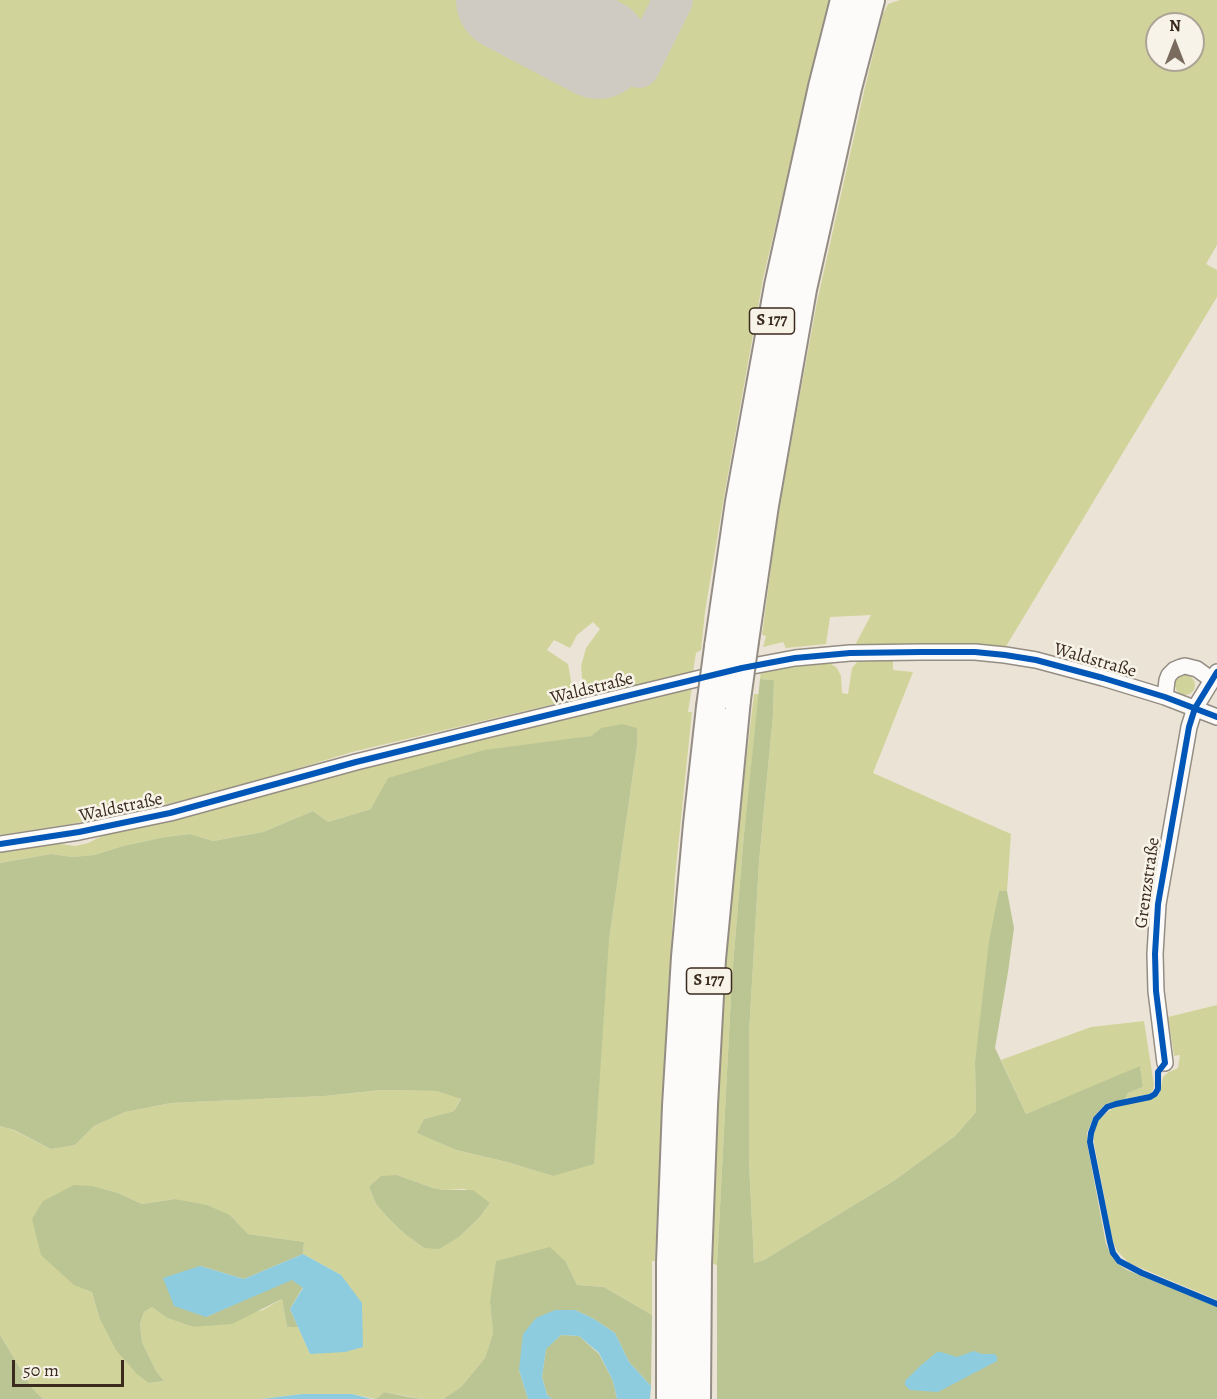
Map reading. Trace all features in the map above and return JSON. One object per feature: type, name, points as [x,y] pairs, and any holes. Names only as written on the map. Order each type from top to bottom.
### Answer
[{"type":"highway","name":"S 177","points":[[671,1399],[703,1105],[724,703],[731,644],[740,502],[779,286],[823,87],[846,0]]},
{"type":"highway","name":"S 177","points":[[731,644],[764,505],[802,289],[847,88],[870,0]]},
{"type":"highway","name":"S 177","points":[[684,1263],[696,1399]]},
{"type":"street","name":"Waldstraße","points":[[0,844],[79,832],[170,813],[356,762],[734,670],[795,658],[850,653],[909,652],[975,652],[1005,655],[1036,660],[1103,678],[1217,717]]},
{"type":"street","points":[[1164,697],[1169,675],[1180,667],[1197,669],[1215,676]]},
{"type":"street","name":"Grenzstraße","points":[[1166,1063],[1156,990],[1155,954],[1158,904],[1189,727],[1195,708],[1215,676]]},
{"type":"green space","points":[[0,0],[830,0],[763,279],[724,497],[701,650],[696,653],[693,672],[612,692],[588,686],[582,678],[581,666],[586,648],[600,629],[593,622],[577,635],[570,648],[554,640],[547,650],[568,664],[572,686],[563,702],[352,752],[244,785],[164,805],[71,824],[0,835]]},
{"type":"green space","points":[[900,0],[1217,0],[1217,245],[1206,264],[1217,270],[1217,297],[1005,648],[974,644],[854,647],[871,615],[830,617],[826,644],[786,648],[783,642],[763,647],[766,636],[762,635],[779,508],[817,302],[883,14],[888,4]]},
{"type":"green space","points":[[893,660],[893,670],[913,672],[873,773],[1011,834],[1007,891],[999,891],[975,1062],[976,1112],[955,1136],[895,1180],[764,1260],[754,1263],[749,1161],[749,1033],[759,862],[773,715],[774,680],[760,679],[761,671],[830,663],[837,668],[841,676],[842,693],[848,694],[852,668],[858,661]]},
{"type":"green space","points":[[1185,675],[1192,678],[1195,685],[1192,692],[1185,695],[1178,692],[1175,685],[1178,678]]},
{"type":"green space","points":[[760,679],[774,680],[773,715],[759,862],[749,1033],[749,1161],[754,1263],[764,1260],[895,1180],[955,1136],[976,1112],[975,1062],[989,941],[999,891],[1007,891],[1014,928],[995,1048],[1026,1114],[1140,1066],[1143,1087],[1128,1093],[1125,1099],[1104,1105],[1093,1118],[1087,1133],[1106,1244],[1112,1257],[1127,1270],[1217,1307],[1217,1399],[717,1399],[717,1265],[732,977]]},
{"type":"green space","points":[[692,687],[688,712],[692,712],[675,877],[655,1261],[652,1261],[652,1315],[604,1287],[577,1285],[566,1262],[490,1302],[493,1333],[485,1358],[461,1387],[443,1399],[423,1399],[384,1392],[376,1399],[352,1394],[302,1394],[261,1399],[43,1399],[32,1388],[0,1335],[0,1126],[51,1149],[75,1145],[94,1126],[125,1112],[171,1103],[325,1096],[381,1090],[438,1091],[461,1098],[454,1111],[424,1119],[418,1133],[456,1150],[553,1176],[609,940],[637,746],[637,728],[601,728],[591,736],[570,740],[328,822],[313,811],[263,832],[213,841],[190,834],[123,846],[94,855],[72,857],[51,854],[0,863],[0,850],[54,843],[75,846],[88,843],[108,833],[359,768]],"holes":[[[397,1175],[433,1188],[465,1189],[490,1203],[479,1218],[459,1237],[424,1248],[390,1220],[376,1204],[369,1187]],[[93,1186],[118,1193],[142,1204],[175,1199],[230,1215],[248,1234],[304,1242],[303,1254],[341,1275],[310,1354],[298,1327],[287,1327],[282,1299],[263,1310],[193,1327],[167,1318],[152,1307],[144,1312],[140,1324],[142,1342],[156,1371],[164,1381],[149,1383],[99,1317],[92,1292]]]},
{"type":"green space","points":[[754,694],[759,694],[732,977],[717,1265],[713,1264],[716,1110],[738,830]]},
{"type":"green space","points":[[622,724],[637,728],[637,746],[609,940],[594,1164],[553,1176],[456,1150],[417,1133],[424,1119],[454,1111],[461,1099],[437,1091],[381,1090],[325,1096],[171,1103],[125,1112],[94,1126],[75,1145],[51,1149],[14,1130],[0,1126],[0,863],[51,854],[72,857],[94,855],[123,846],[190,834],[213,841],[263,832],[313,811],[328,822],[371,809],[388,778],[484,750],[591,736],[601,728]]},
{"type":"green space","points":[[1217,1005],[1217,1300],[1129,1263],[1117,1251],[1113,1242],[1094,1133],[1099,1119],[1110,1110],[1159,1095],[1163,1077],[1178,1068],[1180,1055],[1174,1056],[1168,1017]]},
{"type":"green space","points":[[1144,1021],[1154,1085],[1149,1094],[1125,1099],[1128,1093],[1143,1087],[1140,1067],[1026,1114],[1001,1060],[1091,1027]]},
{"type":"green space","points":[[397,1175],[433,1188],[473,1190],[490,1203],[479,1218],[459,1237],[439,1249],[424,1248],[390,1220],[376,1204],[369,1187],[381,1176]]},
{"type":"green space","points":[[74,1185],[93,1186],[118,1193],[142,1204],[175,1199],[207,1205],[230,1215],[248,1234],[304,1242],[303,1254],[244,1279],[200,1266],[206,1317],[292,1279],[303,1287],[290,1309],[298,1327],[287,1327],[282,1299],[232,1324],[193,1327],[167,1318],[152,1307],[144,1312],[140,1324],[142,1342],[156,1371],[164,1381],[149,1383],[137,1374],[116,1350],[99,1317],[92,1292],[74,1285],[41,1255],[32,1219],[43,1201]]},
{"type":"green space","points":[[550,1247],[566,1262],[577,1285],[604,1287],[652,1315],[651,1386],[629,1362],[615,1333],[575,1310],[519,1370],[528,1399],[443,1399],[461,1387],[485,1358],[493,1333],[490,1302],[496,1261]]},
{"type":"green space","points":[[0,1335],[32,1388],[43,1399],[0,1399]]},
{"type":"green space","points":[[561,1335],[579,1336],[599,1354],[613,1381],[617,1399],[552,1399],[547,1395],[542,1377],[546,1348]]},
{"type":"green space","points":[[384,1392],[409,1397],[423,1399],[376,1399]]},
{"type":"water","points":[[303,1254],[341,1275],[362,1303],[363,1347],[345,1352],[310,1354],[290,1309],[303,1288],[292,1280],[206,1317],[174,1306],[163,1278],[200,1266],[244,1279]]},
{"type":"water","points":[[555,1310],[575,1310],[615,1333],[629,1362],[651,1386],[650,1399],[617,1399],[613,1381],[599,1353],[579,1336],[561,1335],[546,1349],[542,1377],[547,1395],[552,1399],[528,1399],[519,1370],[523,1334],[536,1318]]},
{"type":"water","points":[[974,1351],[982,1354],[995,1354],[997,1361],[938,1392],[910,1390],[905,1385],[905,1381],[937,1352],[957,1357]]},
{"type":"water","points":[[302,1394],[352,1394],[372,1399],[261,1399]]},
{"type":"taxiway","points":[[598,48],[639,68],[673,0]]},
{"type":"runway","points":[[507,0],[598,48]]},
{"type":"cycle path","points":[[0,844],[79,832],[170,813],[356,762],[742,668],[795,658],[850,653],[975,652],[1005,655],[1036,660],[1103,678],[1165,697],[1217,717]]},
{"type":"cycle path","points":[[1217,672],[1195,708],[1189,727],[1158,904],[1155,954],[1156,991],[1165,1063],[1158,1072],[1158,1089],[1150,1097],[1107,1107],[1096,1119],[1090,1142],[1110,1242],[1113,1253],[1119,1261],[1217,1304]]}]
